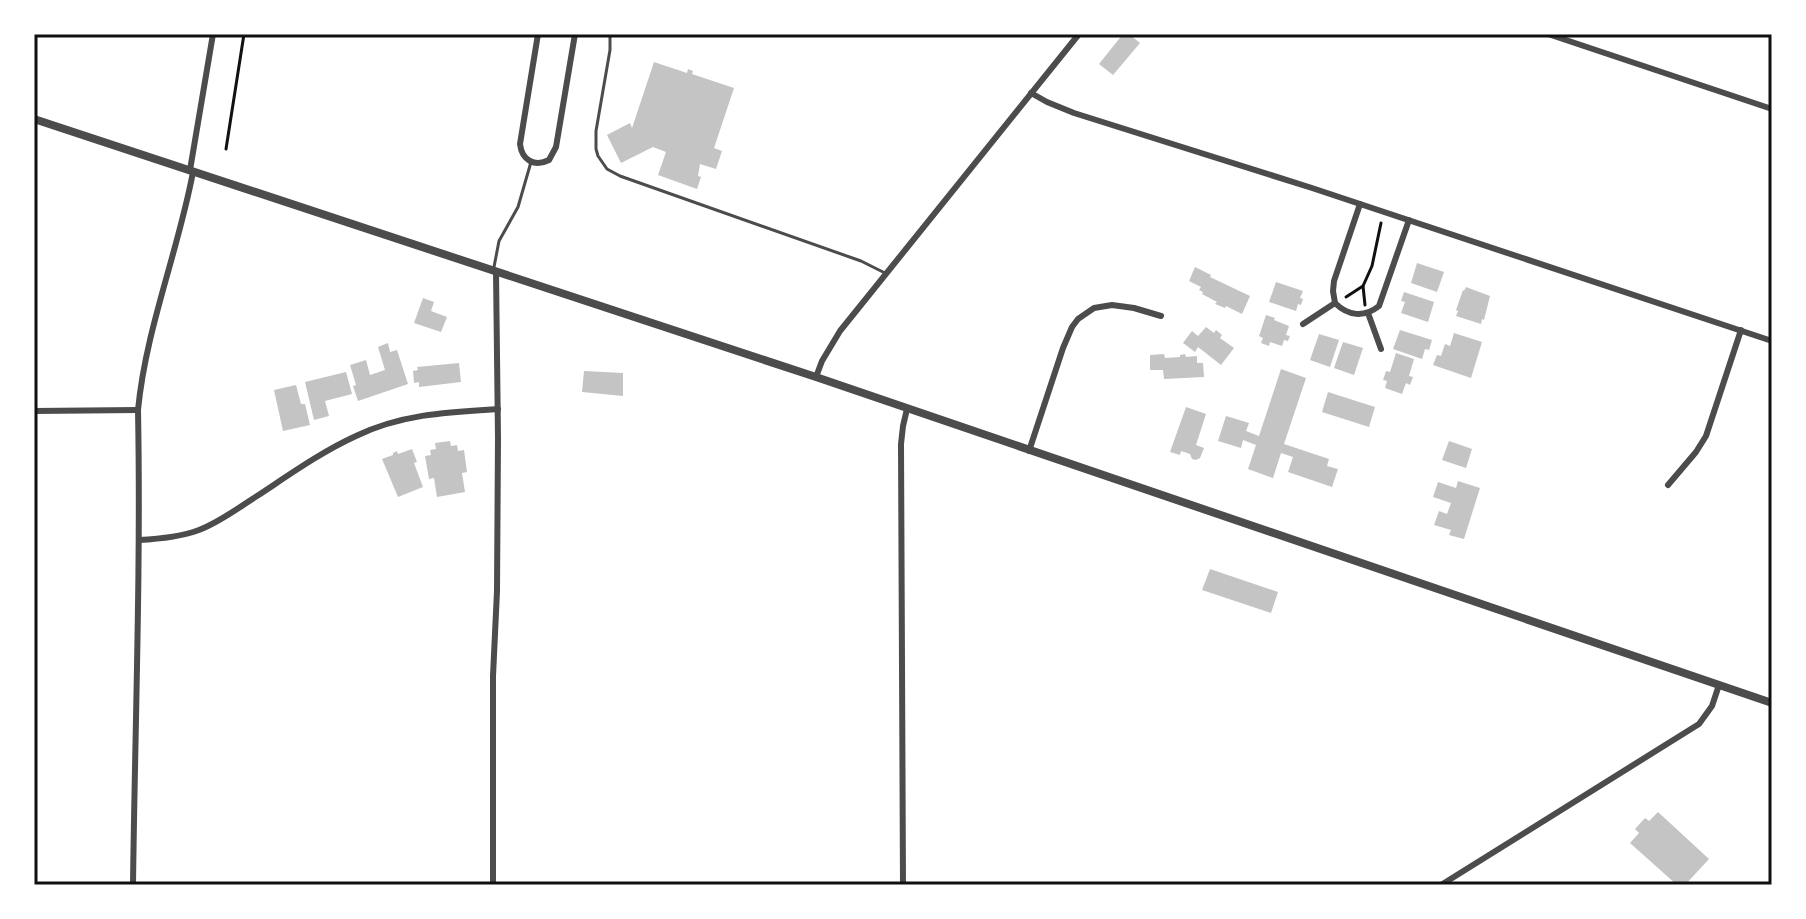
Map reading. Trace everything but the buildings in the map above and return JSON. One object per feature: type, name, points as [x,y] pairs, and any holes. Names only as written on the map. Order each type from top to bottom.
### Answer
[{"type":"street","points":[[133,885],[138,677],[138,410],[152,326],[191,171],[213,34]]},
{"type":"street","points":[[538,34],[520,138],[522,153],[531,162],[544,162],[554,153],[575,34]]},
{"type":"street","points":[[816,377],[840,331],[1079,34]]},
{"type":"street","points":[[1548,34],[1772,109]]},
{"type":"street","points":[[1031,93],[1074,113],[1772,341]]},
{"type":"street","points":[[34,119],[816,377],[1772,703]]},
{"type":"street","points":[[1360,204],[1333,291],[1335,303],[1353,314],[1368,313],[1379,306],[1409,220]]},
{"type":"street","points":[[493,885],[498,409],[494,272]]},
{"type":"street","points":[[1303,324],[1335,303]]},
{"type":"street","points":[[1029,451],[1063,348],[1078,319],[1094,308],[1112,305],[1161,316]]},
{"type":"street","points":[[1368,313],[1381,349]]},
{"type":"street","points":[[1668,485],[1706,436],[1741,330]]},
{"type":"street","points":[[139,540],[175,537],[200,529],[225,517],[294,471],[374,428],[414,416],[498,409]]},
{"type":"street","points":[[903,885],[901,444],[907,409]]},
{"type":"street","points":[[34,411],[138,410]]},
{"type":"street","points":[[1441,885],[1699,724],[1712,706],[1719,685]]},
{"type":"lane","points":[[610,34],[595,141],[598,156],[607,169],[861,261],[886,274]]},
{"type":"lane","points":[[494,272],[499,241],[518,207],[531,162]]},
{"type":"path","points":[[226,149],[244,34]]},
{"type":"path","points":[[1368,313],[1363,286],[1372,266],[1384,212]]},
{"type":"path","points":[[1335,303],[1363,286]]}]
